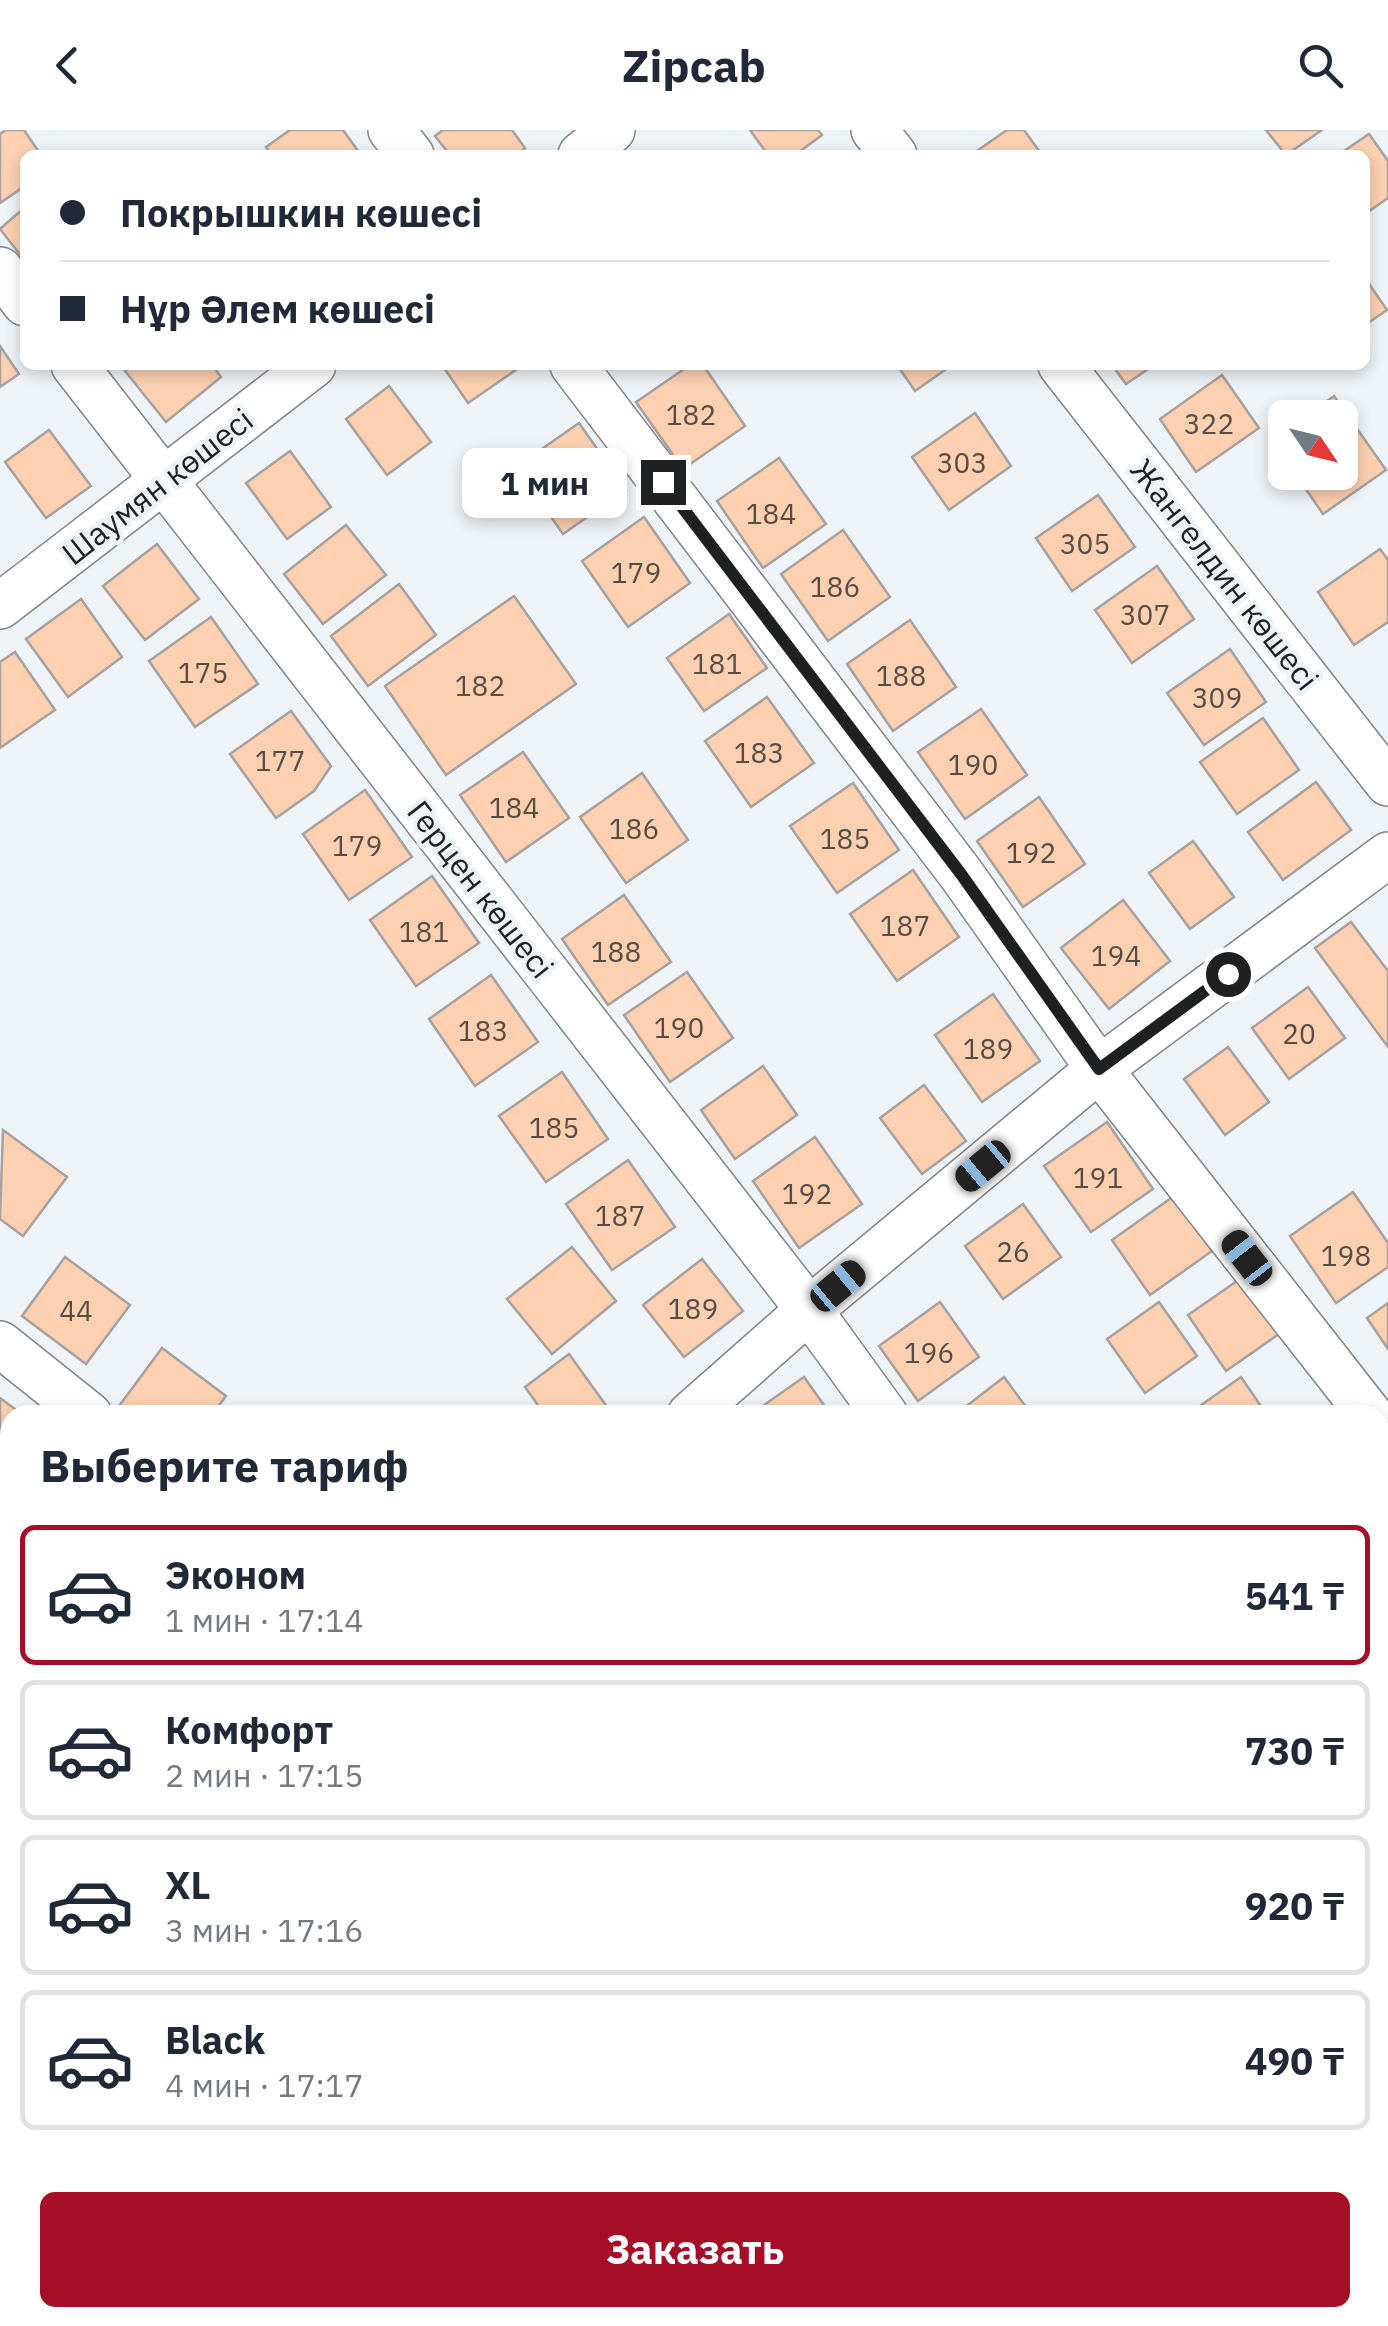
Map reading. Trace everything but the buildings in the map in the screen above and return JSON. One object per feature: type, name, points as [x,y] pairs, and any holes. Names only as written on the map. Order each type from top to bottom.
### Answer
[{"type":"street","points":[[391,130],[406,150]]},
{"type":"street","points":[[587,150],[612,130]]},
{"type":"street","points":[[874,130],[890,150]]},
{"type":"street","points":[[0,270],[20,296]]},
{"type":"street","name":"Герцен көшесі","points":[[78,370],[809,1310],[879,1405]]},
{"type":"street","name":"Шаумян көшесі","points":[[0,606],[307,370]]},
{"type":"street","points":[[577,370],[961,874],[1099,1069],[1362,1405]]},
{"type":"street","name":"Жангелдин көшесі","points":[[1066,370],[1388,784]]},
{"type":"street","points":[[701,1405],[809,1310],[1099,1069],[1388,855]]},
{"type":"street","points":[[0,1344],[76,1405]]},
{"type":"route","points":[[663,482],[961,874],[1099,1069],[1228,974]]}]
